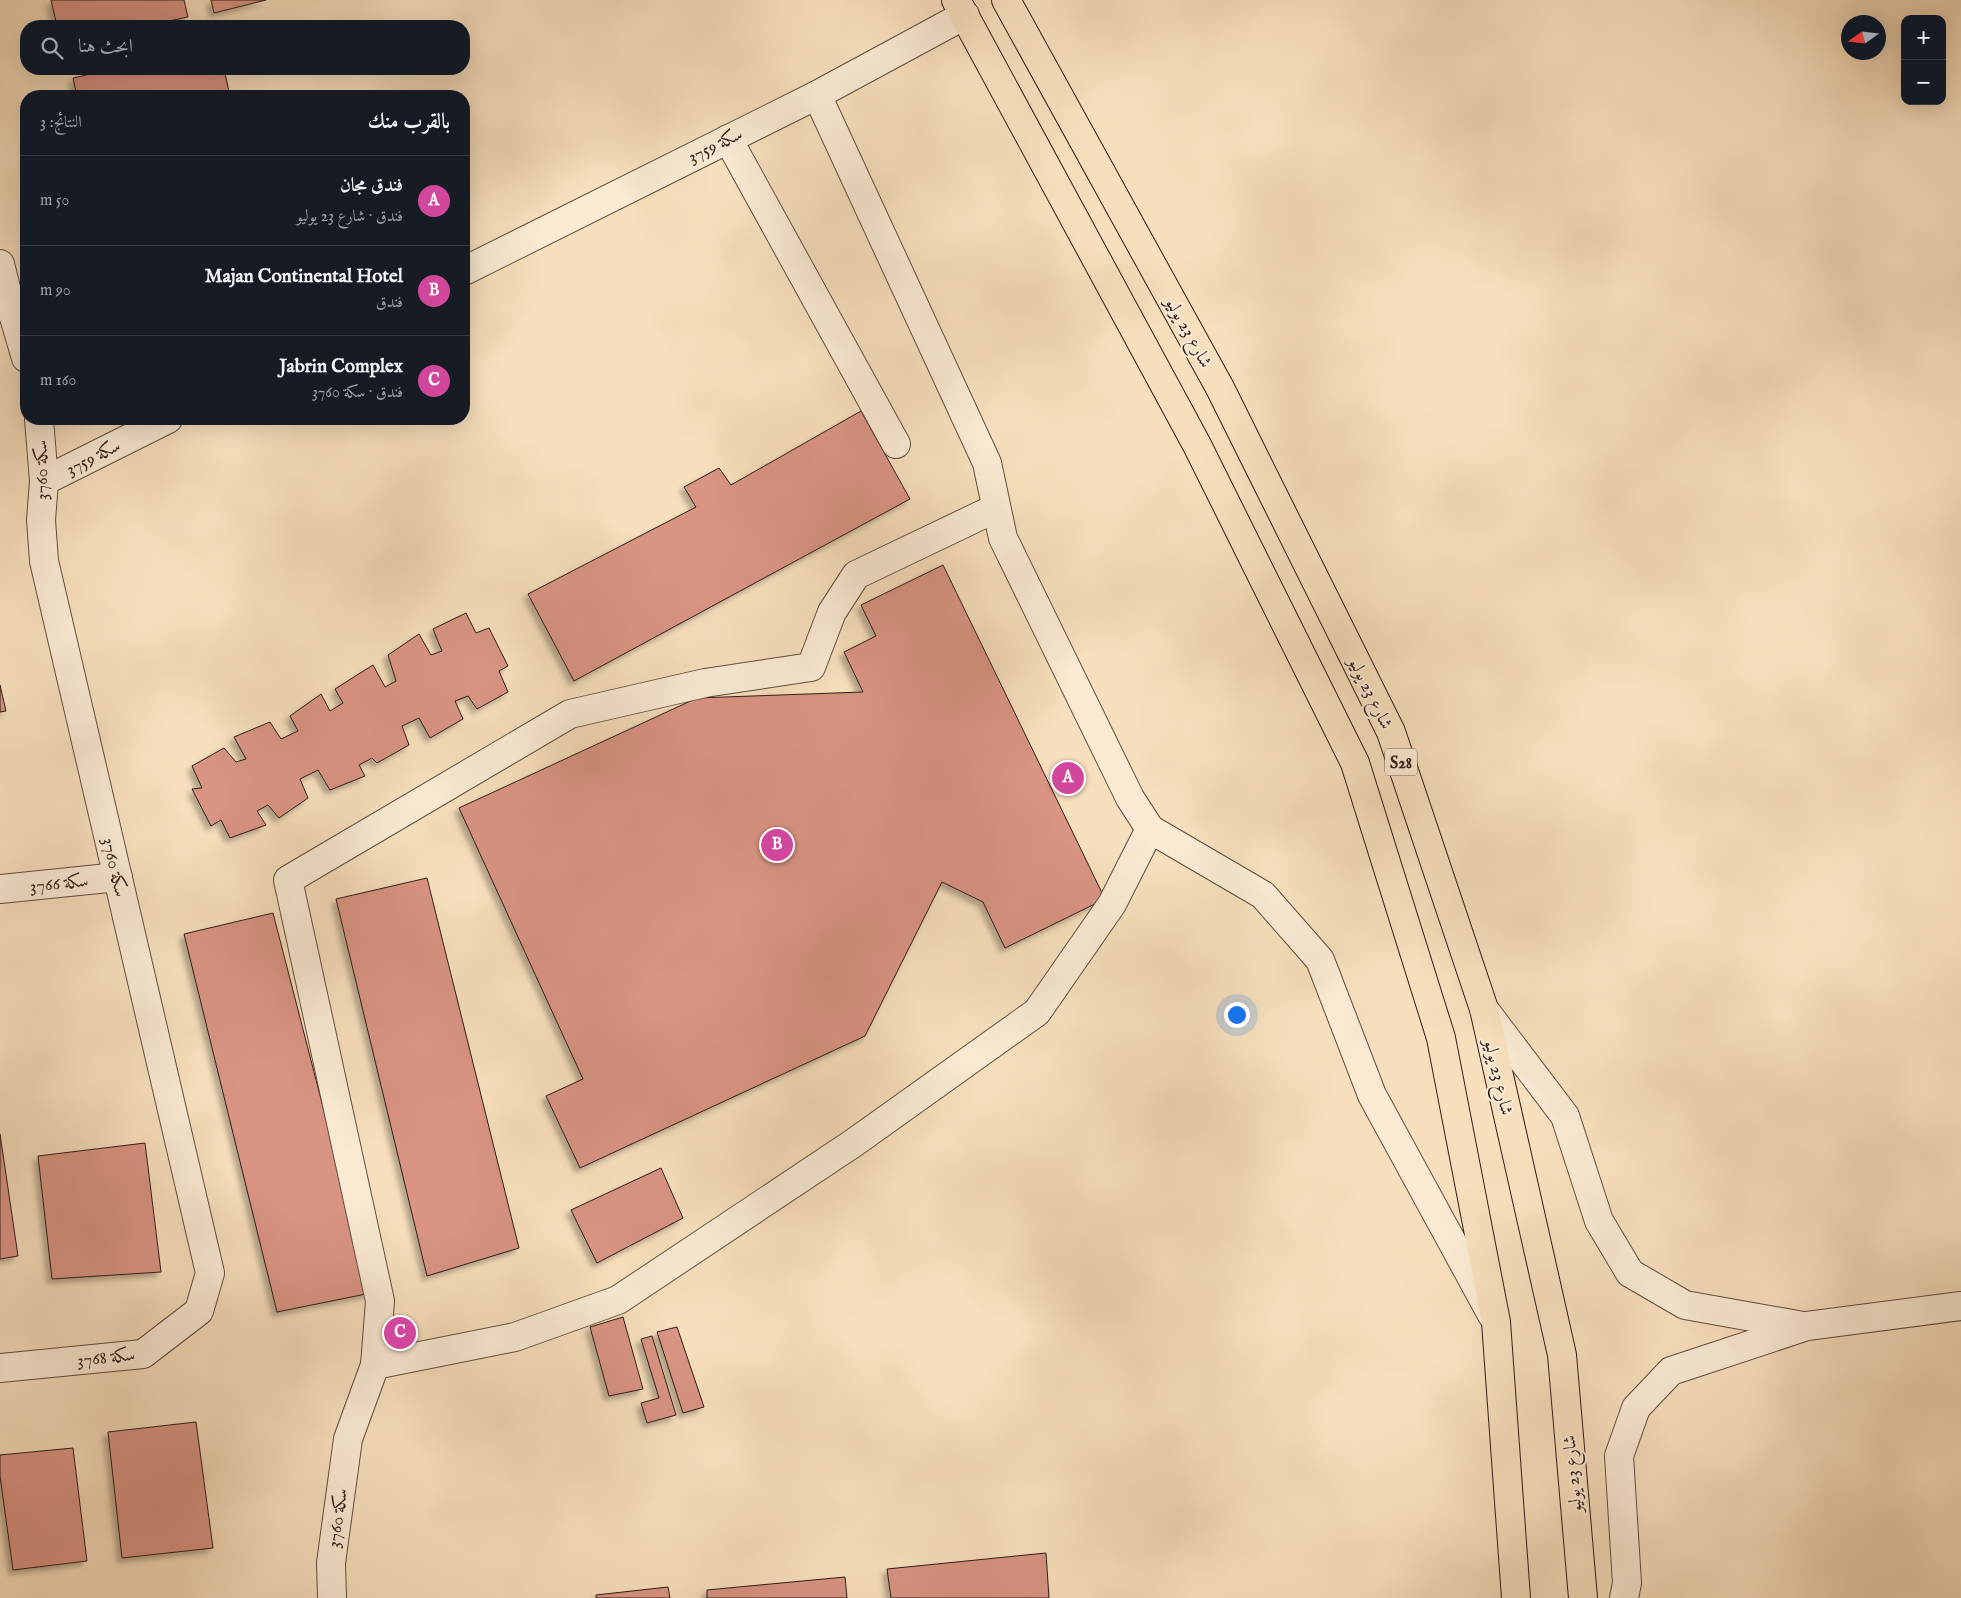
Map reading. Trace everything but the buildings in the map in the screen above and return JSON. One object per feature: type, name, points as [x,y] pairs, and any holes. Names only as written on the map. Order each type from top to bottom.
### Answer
[{"type":"main road","name":"شارع 23 يوليو","points":[[1006,0],[1220,388],[1391,732],[1484,1008],[1562,1355],[1583,1598]]},
{"type":"main road","name":"S28","points":[[960,7],[1197,445],[1355,763],[1441,1038],[1496,1322],[1516,1598]]},
{"type":"street","name":"سكة 3759","points":[[470,268],[817,95],[960,7]]},
{"type":"street","points":[[817,95],[987,463],[1003,538],[1130,798],[1150,829],[1263,895],[1320,960],[1372,1095],[1496,1322]]},
{"type":"street","points":[[728,138],[896,444]]},
{"type":"street","points":[[0,264],[5,305],[20,343]]},
{"type":"street","name":"سكة 3760","points":[[39,425],[44,481],[41,520],[44,561],[210,1273],[199,1311]]},
{"type":"street","name":"سكة 3759","points":[[44,481],[156,425]]},
{"type":"street","name":"سكة 3760","points":[[332,1598],[331,1563],[348,1439],[375,1365],[380,1301],[288,880],[570,714],[705,682],[810,667],[832,612],[856,575],[996,508]]},
{"type":"street","points":[[375,1365],[515,1337],[618,1300],[855,1142],[1037,1012],[1112,904],[1150,829]]},
{"type":"street","name":"سكة 3766","points":[[0,889],[118,877]]},
{"type":"street","points":[[1484,1008],[1565,1116],[1599,1221],[1630,1273],[1685,1305],[1807,1326]]},
{"type":"street","points":[[1624,1598],[1628,1583],[1619,1456],[1636,1408],[1671,1371],[1807,1326],[1961,1306]]},
{"type":"street","name":"سكة 3768","points":[[0,1368],[143,1354],[199,1311]]},
{"type":"place","name":"فندق مجان","points":[[1068,778]]},
{"type":"place","name":"Majan Continental Hotel","points":[[777,845]]},
{"type":"place","name":"Jabrin Complex","points":[[400,1333]]}]
